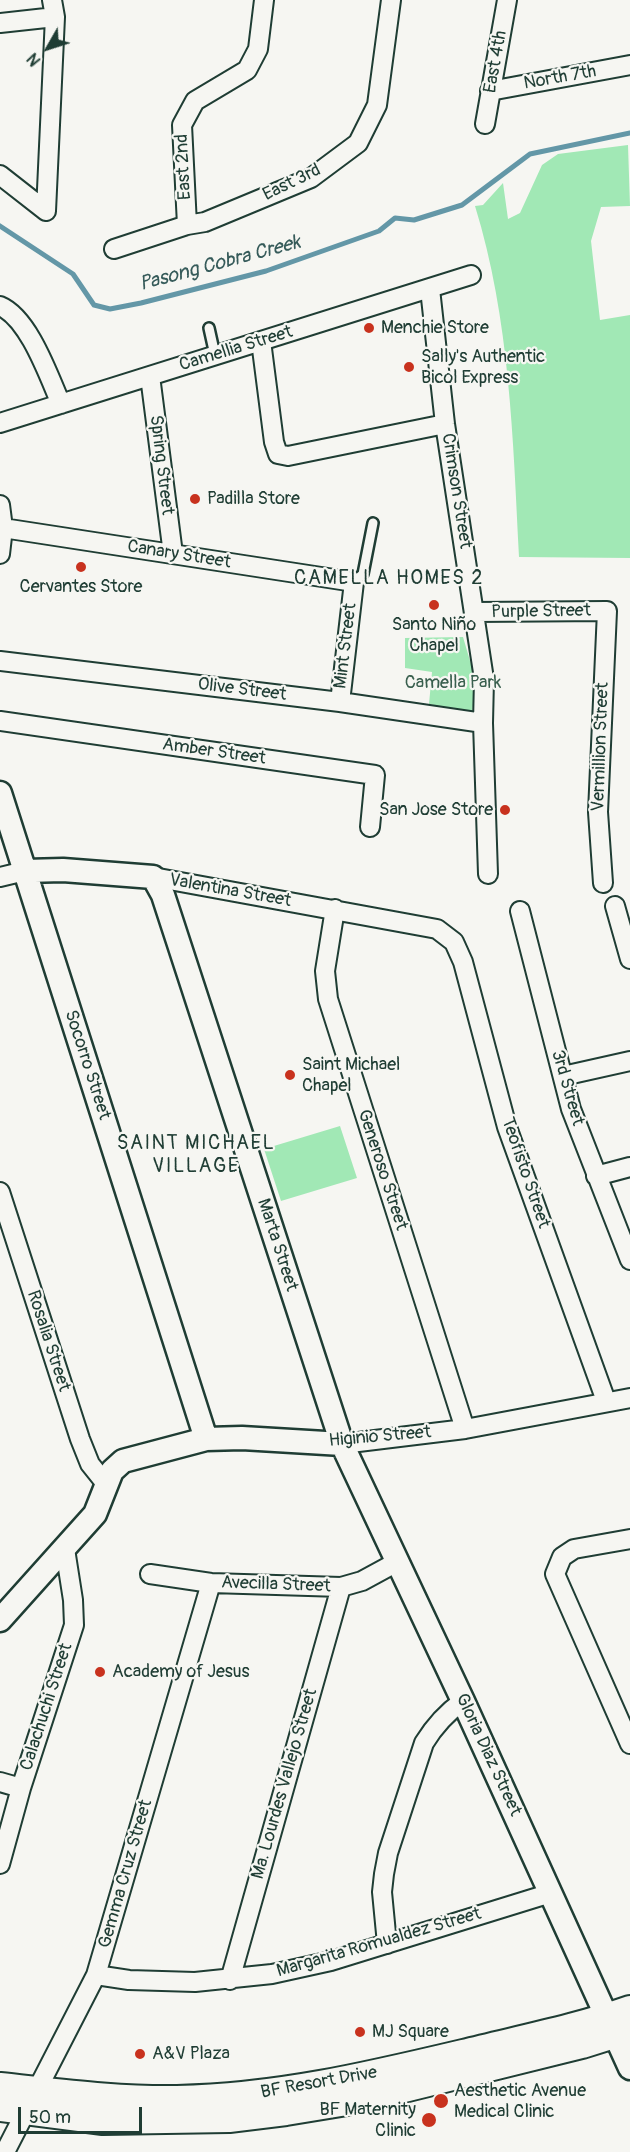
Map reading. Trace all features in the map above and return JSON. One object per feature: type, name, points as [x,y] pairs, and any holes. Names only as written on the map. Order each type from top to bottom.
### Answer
[{"type":"main road","name":"BF Resort Drive","points":[[0,2086],[32,2101],[103,2121],[229,2119],[347,2102],[398,2091],[617,2028],[630,2009]]},
{"type":"main road","name":"BF Resort Drive","points":[[0,2108],[32,2101]]},
{"type":"street","name":"East 2nd","points":[[187,225],[182,125],[195,100],[247,70],[258,49],[264,0]]},
{"type":"street","name":"East 3rd","points":[[114,249],[187,225],[205,222],[311,178],[358,143],[378,105],[391,0]]},
{"type":"street","name":"East 4th","points":[[485,124],[507,0]]},
{"type":"street","points":[[0,23],[54,9],[46,211],[0,175]]},
{"type":"street","name":"North 7th","points":[[490,91],[630,65]]},
{"type":"street","name":"Camellia Street","points":[[0,423],[471,275]]},
{"type":"street","name":"Crimson Street","points":[[430,288],[445,424],[484,678],[483,723],[488,874]]},
{"type":"street","points":[[0,306],[20,324],[32,342],[61,404]]},
{"type":"street","points":[[261,341],[274,442],[278,453],[288,456],[445,424]]},
{"type":"street","name":"Spring Street","points":[[150,376],[173,554]]},
{"type":"street","points":[[0,505],[3,528],[0,554]]},
{"type":"street","name":"Canary Street","points":[[3,528],[354,582]]},
{"type":"street","name":"Mint Street","points":[[340,702],[354,582]]},
{"type":"street","name":"Purple Street","points":[[475,612],[607,611]]},
{"type":"street","name":"Vermillion Street","points":[[603,883],[598,812],[607,611]]},
{"type":"street","name":"Olive Street","points":[[0,661],[340,702],[483,723]]},
{"type":"street","name":"Amber Street","points":[[0,721],[375,775],[370,827]]},
{"type":"street","name":"Socorro Street","points":[[0,793],[206,1439]]},
{"type":"street","name":"Valentina Street","points":[[0,877],[24,871],[63,870],[153,877],[437,929],[454,942]]},
{"type":"street","name":"Marta Street","points":[[153,877],[170,915],[342,1444]]},
{"type":"street","points":[[615,906],[630,959]]},
{"type":"street","name":"Generoso Street","points":[[335,909],[325,971],[328,999],[465,1429]]},
{"type":"street","name":"3rd Street","points":[[519,911],[571,1109],[630,1260]]},
{"type":"street","name":"Teofisto Street","points":[[454,942],[463,962],[507,1127],[606,1401]]},
{"type":"street","points":[[563,1076],[630,1061]]},
{"type":"street","points":[[596,1176],[630,1167]]},
{"type":"street","name":"Rosalia Street","points":[[0,1192],[80,1439],[90,1464],[106,1484]]},
{"type":"street","name":"Higinio Street","points":[[0,1620],[95,1514],[112,1471],[123,1461],[206,1439],[242,1438],[342,1444],[465,1429],[630,1398]]},
{"type":"street","name":"Gloria Diaz Street","points":[[342,1444],[551,1893],[617,2028],[630,2068]]},
{"type":"street","points":[[630,1539],[574,1549],[562,1557],[555,1574],[630,1744]]},
{"type":"street","name":"Calachuchi Street","points":[[0,1864],[21,1788],[74,1625],[73,1600],[65,1549]]},
{"type":"street","name":"Avecilla Street","points":[[150,1574],[211,1582],[341,1587],[362,1581],[397,1562]]},
{"type":"street","name":"Gemma Cruz Street","points":[[5,2152],[96,1975],[211,1582]]},
{"type":"street","name":"Ma. Lourdes Vallejo Street","points":[[230,1980],[341,1587]]},
{"type":"street","points":[[387,1944],[382,1892],[388,1853],[424,1743],[445,1714],[463,1701]]},
{"type":"street","points":[[0,1782],[21,1788]]},
{"type":"street","name":"Margarita Romualdez Street","points":[[96,1975],[163,1982],[230,1980],[282,1972],[331,1961],[551,1893]]},
{"type":"lane","points":[[209,328],[216,355]]},
{"type":"lane","name":"Mint Street","points":[[354,582],[363,574],[373,523]]},
{"type":"green space","points":[[628,145],[630,206],[601,207],[591,241],[600,320],[630,315],[630,558],[519,557],[512,424],[503,336],[487,249],[475,206],[483,205],[503,183],[508,219],[520,213],[542,165],[558,154]]},
{"type":"green space","name":"Camella Park","points":[[463,637],[476,681],[472,713],[429,704],[432,672],[405,668],[405,638]]},
{"type":"green space","points":[[340,1126],[357,1178],[281,1201],[264,1149]]},
{"type":"waterway","name":"Pasong Cobra Creek","points":[[0,226],[73,274],[94,305],[110,309],[266,271],[379,231],[395,218],[414,220],[462,205],[530,154],[630,133]]},
{"type":"place","name":"Menchie Store","points":[[369,328]]},
{"type":"place","name":"Sally's Authentic Bicol Express","points":[[409,367]]},
{"type":"place","name":"Padilla Store","points":[[195,499]]},
{"type":"place","name":"Cervantes Store","points":[[81,567]]},
{"type":"place","name":"Santo Niño Chapel","points":[[434,605]]},
{"type":"place","name":"San Jose Store","points":[[505,810]]},
{"type":"place","name":"Saint Michael Chapel","points":[[290,1075]]},
{"type":"place","name":"Academy of Jesus","points":[[100,1672]]},
{"type":"place","name":"MJ Square","points":[[360,2032]]},
{"type":"place","name":"A&V Plaza","points":[[140,2054]]},
{"type":"place","name":"Aesthetic Avenue Medical Clinic","points":[[441,2101]]},
{"type":"place","name":"BF Maternity Clinic","points":[[429,2120]]},
{"type":"district","name":"CAMELLA HOMES 2","points":[[389,579]]},
{"type":"district","name":"SAINT MICHAEL VILLAGE","points":[[196,1156]]}]
